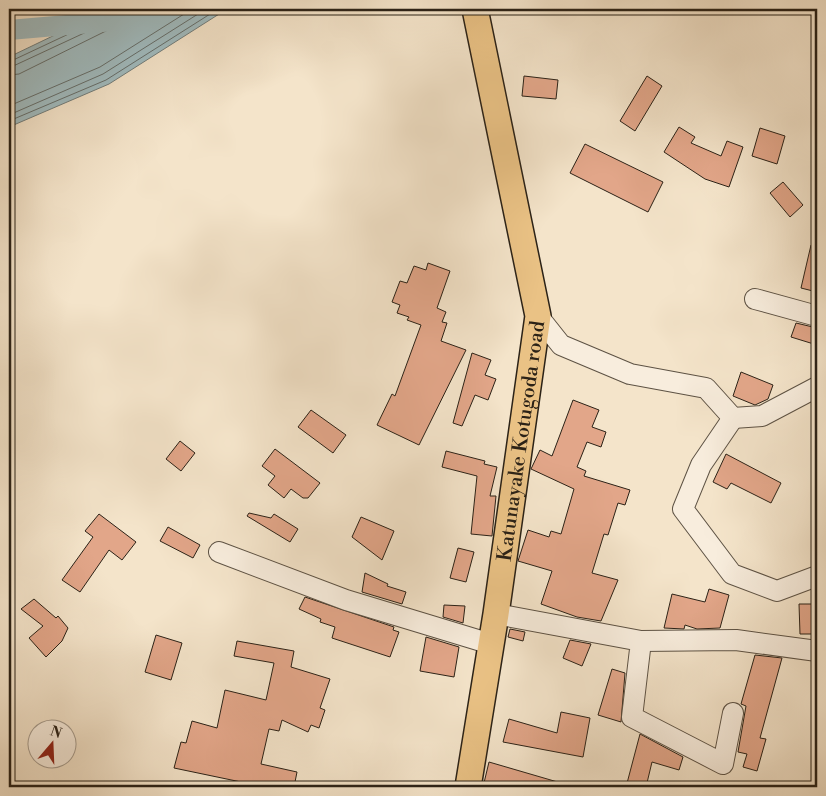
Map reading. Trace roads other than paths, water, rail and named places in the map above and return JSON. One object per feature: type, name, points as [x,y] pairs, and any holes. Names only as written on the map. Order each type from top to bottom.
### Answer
[{"type":"main road","name":"Katunayake Kotugoda road","points":[[468,787],[492,644],[538,316],[475,9]]},
{"type":"street","points":[[755,299],[817,316]]},
{"type":"street","points":[[538,316],[561,345],[630,374],[706,388],[734,418]]},
{"type":"street","points":[[734,418],[762,416],[817,388]]},
{"type":"street","points":[[734,418],[701,466],[683,509],[732,574],[777,591],[817,576]]},
{"type":"street","points":[[219,552],[346,600],[492,644]]},
{"type":"street","points":[[496,614],[641,641],[736,640],[817,651]]},
{"type":"street","points":[[641,641],[632,717],[723,764],[733,713]]},
{"type":"water","points":[[109,9],[227,9],[109,84],[9,127],[9,57]]},
{"type":"waterway","points":[[9,30],[125,20],[150,9]]}]
